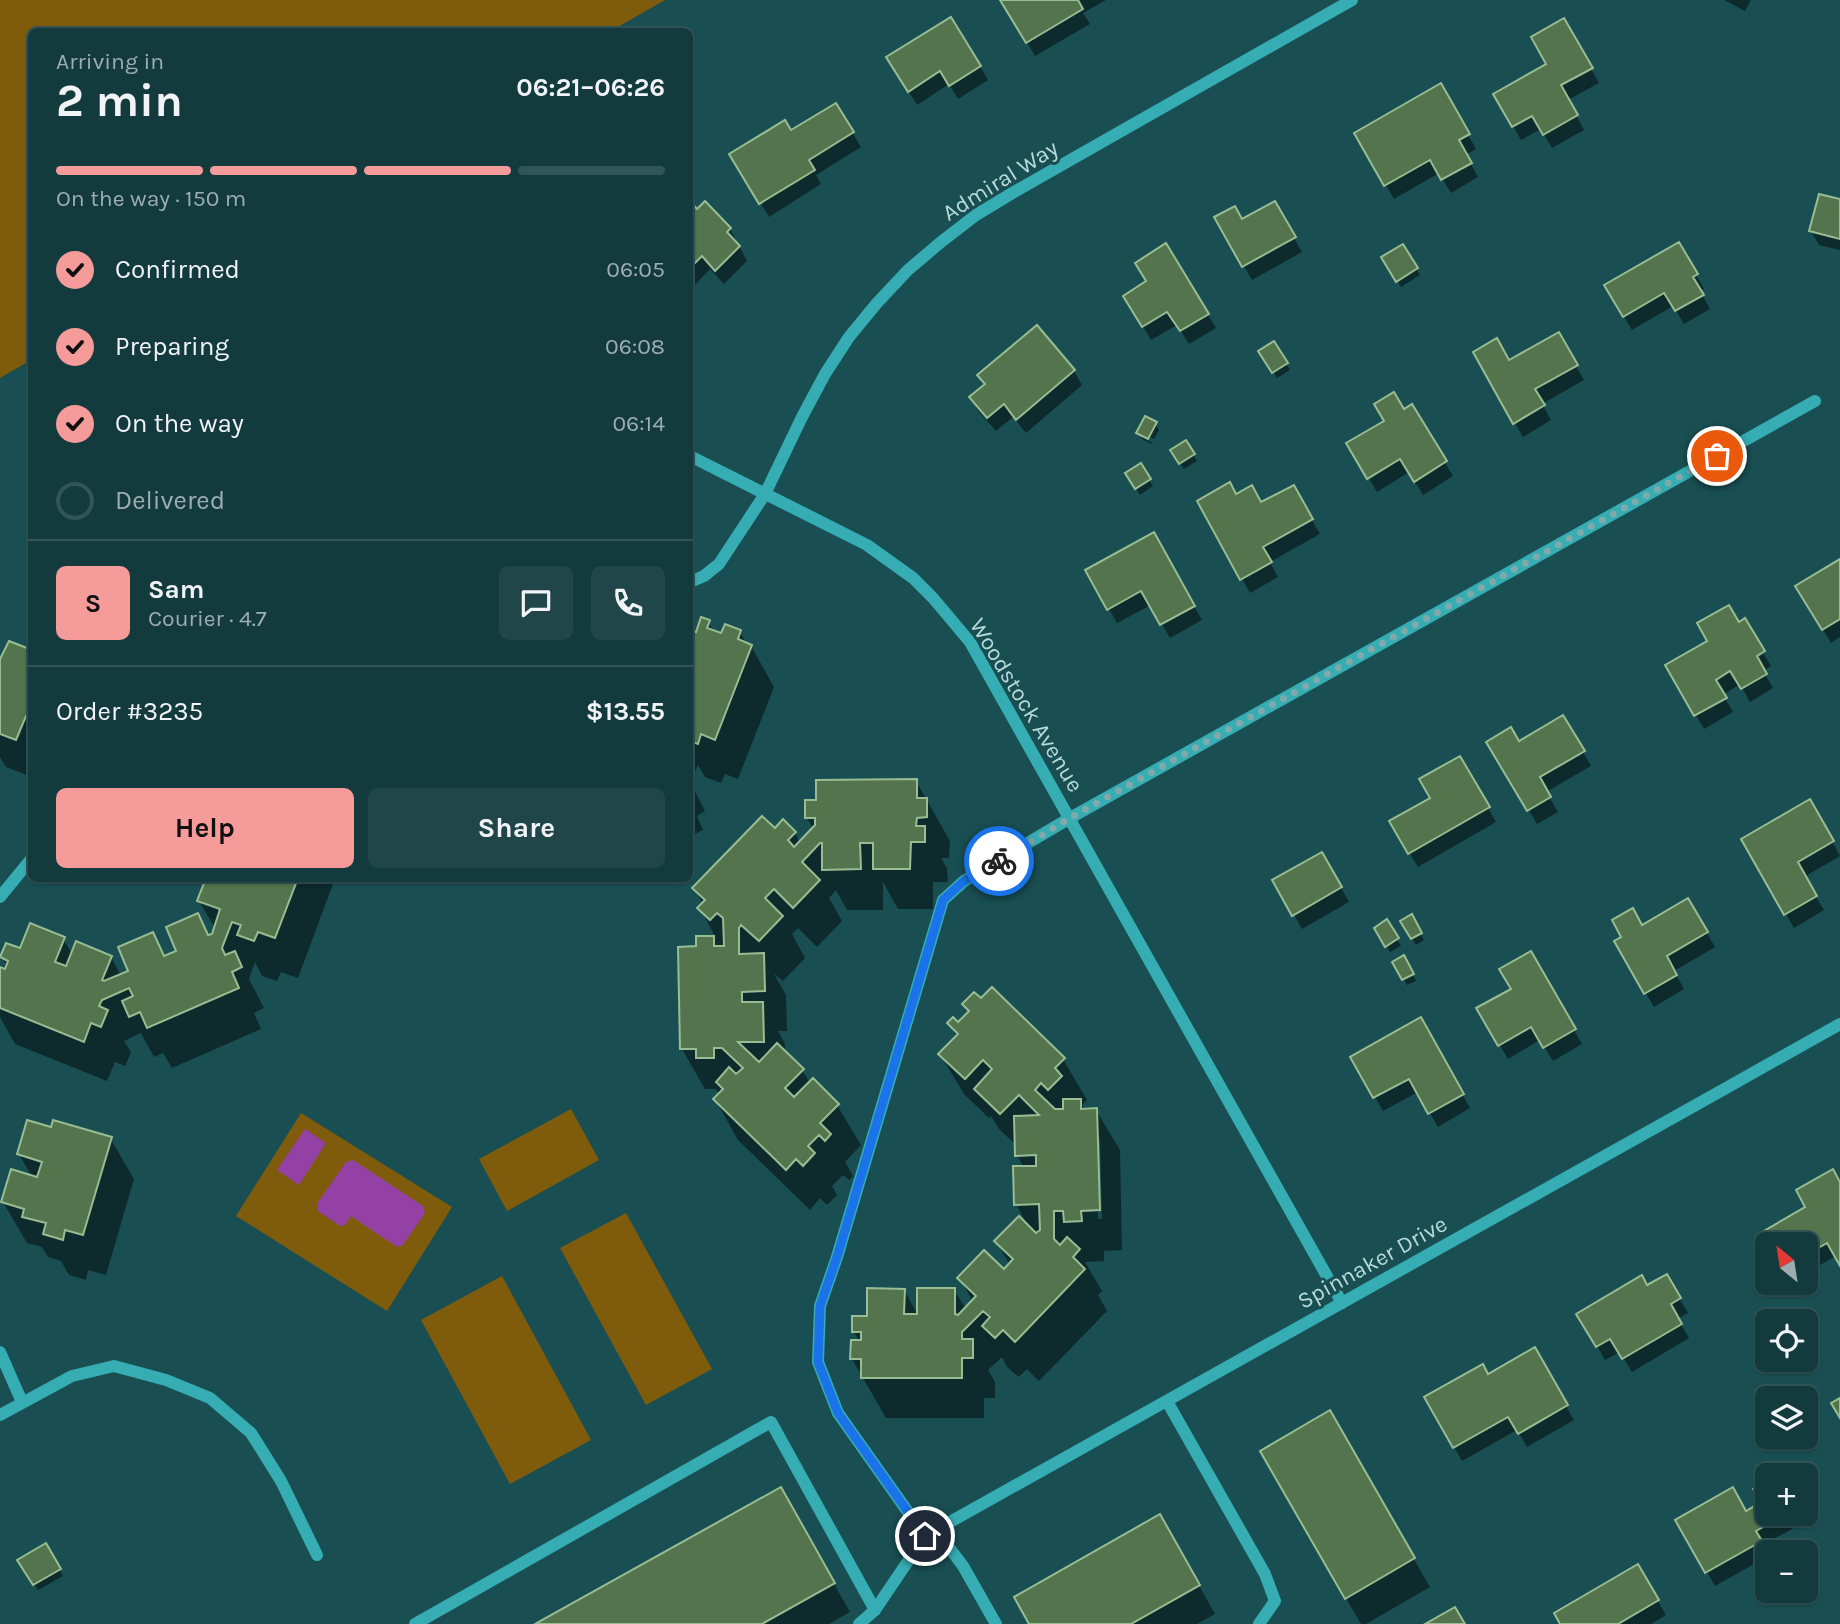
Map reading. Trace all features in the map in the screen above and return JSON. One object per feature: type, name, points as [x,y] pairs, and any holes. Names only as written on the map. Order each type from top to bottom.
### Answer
[{"type":"street","name":"Admiral Way","points":[[693,581],[719,565],[765,494],[825,374],[849,337],[908,270],[976,215],[1352,0]]},
{"type":"street","points":[[996,1624],[963,1566],[948,1546],[925,1536],[838,1413],[818,1362],[820,1306],[943,900],[964,881],[1070,818],[1815,401]]},
{"type":"street","name":"Woodstock Avenue","points":[[693,458],[867,545],[913,578],[970,642],[1342,1303]]},
{"type":"street","points":[[0,897],[28,863]]},
{"type":"street","name":"Spinnaker Drive","points":[[925,1536],[1168,1403],[1840,1024]]},
{"type":"street","points":[[0,1352],[22,1402]]},
{"type":"street","points":[[0,1415],[72,1376],[114,1366],[166,1380],[210,1398],[251,1433],[281,1480],[317,1555]]},
{"type":"street","points":[[1168,1403],[1265,1574],[1275,1601],[1259,1624]]},
{"type":"street","points":[[415,1624],[771,1422],[875,1610]]},
{"type":"street","points":[[859,1624],[875,1610],[925,1536]]},
{"type":"shaded area","points":[[0,0],[665,0],[616,28],[28,28],[28,362],[0,378]]},
{"type":"shaded area","points":[[571,1109],[599,1160],[507,1211],[479,1159]]},
{"type":"shaded area","points":[[301,1113],[452,1207],[387,1311],[236,1216]]},
{"type":"shaded area","points":[[305,1129],[326,1143],[299,1185],[277,1170]]},
{"type":"shaded area","points":[[353,1160],[423,1206],[425,1213],[403,1245],[397,1247],[351,1216],[345,1225],[340,1226],[318,1211],[317,1204],[346,1162]]},
{"type":"shaded area","points":[[626,1213],[712,1369],[646,1405],[560,1248]]},
{"type":"shaded area","points":[[502,1276],[591,1440],[510,1484],[421,1320]]},
{"type":"building","points":[[1000,0],[1078,0],[1083,9],[1026,43]]},
{"type":"building","points":[[951,17],[981,66],[949,86],[940,71],[908,92],[886,57]]},
{"type":"building","points":[[1564,18],[1593,68],[1561,85],[1578,115],[1543,135],[1532,116],[1512,127],[1493,94],[1546,64],[1531,37]]},
{"type":"building","points":[[1441,83],[1470,134],[1459,140],[1472,163],[1441,180],[1430,160],[1384,186],[1354,133]]},
{"type":"building","points":[[836,103],[854,132],[809,160],[815,170],[759,204],[729,154],[785,120],[791,130]]},
{"type":"building","points":[[1819,194],[1840,199],[1840,239],[1809,231]]},
{"type":"building","points":[[705,201],[731,228],[727,232],[740,246],[715,271],[702,256],[693,265],[693,204],[697,209]]},
{"type":"building","points":[[1275,201],[1296,237],[1242,267],[1214,217],[1235,206],[1242,219]]},
{"type":"building","points":[[1679,242],[1698,274],[1693,277],[1704,295],[1675,311],[1664,293],[1623,317],[1604,285]]},
{"type":"building","points":[[1166,243],[1209,314],[1180,331],[1167,312],[1142,327],[1123,296],[1146,281],[1135,263]]},
{"type":"building","points":[[1403,244],[1418,268],[1396,282],[1381,257]]},
{"type":"building","points":[[1037,325],[1075,370],[1016,420],[1004,404],[987,418],[969,397],[985,384],[977,375]]},
{"type":"building","points":[[1559,332],[1578,365],[1535,389],[1545,405],[1513,424],[1473,352],[1497,338],[1509,360]]},
{"type":"building","points":[[1274,341],[1288,363],[1272,373],[1258,351]]},
{"type":"building","points":[[1394,392],[1404,409],[1412,404],[1447,461],[1414,482],[1400,459],[1367,479],[1346,443],[1384,421],[1374,404]]},
{"type":"building","points":[[1145,416],[1157,422],[1148,439],[1136,433]]},
{"type":"building","points":[[1186,440],[1195,454],[1179,464],[1170,450]]},
{"type":"building","points":[[1141,463],[1151,479],[1135,489],[1125,473]]},
{"type":"building","points":[[1230,482],[1236,494],[1252,485],[1261,502],[1294,485],[1313,519],[1263,547],[1272,562],[1240,580],[1197,501]]},
{"type":"building","points":[[1154,532],[1195,606],[1160,625],[1141,591],[1107,610],[1085,570]]},
{"type":"building","points":[[1840,559],[1840,619],[1822,630],[1795,586]]},
{"type":"building","points":[[1729,605],[1739,622],[1745,618],[1765,651],[1757,656],[1767,674],[1741,689],[1730,671],[1716,680],[1727,698],[1694,716],[1665,665],[1707,641],[1697,623]]},
{"type":"building","points":[[701,617],[710,620],[707,628],[721,633],[725,624],[741,630],[738,639],[752,645],[715,740],[701,734],[698,744],[693,742],[693,630],[696,632]]},
{"type":"building","points":[[9,641],[28,648],[28,717],[26,716],[16,740],[0,734],[0,659]]},
{"type":"building","points":[[1563,715],[1585,751],[1540,777],[1551,797],[1527,811],[1486,742],[1511,727],[1519,741]]},
{"type":"building","points":[[1460,756],[1490,807],[1408,854],[1389,821],[1430,798],[1419,779]]},
{"type":"building","points":[[917,779],[917,798],[927,798],[927,817],[917,818],[916,826],[925,826],[925,842],[911,842],[910,869],[873,869],[873,843],[860,843],[861,869],[822,870],[820,843],[802,862],[820,880],[793,908],[774,889],[765,898],[783,916],[759,941],[741,925],[739,928],[739,954],[764,953],[765,991],[742,992],[742,1002],[763,1002],[764,1042],[738,1042],[759,1062],[777,1043],[804,1069],[785,1088],[794,1097],[813,1078],[839,1104],[820,1123],[831,1134],[825,1141],[819,1135],[808,1146],[815,1153],[803,1166],[796,1159],[786,1170],[713,1099],[723,1089],[716,1082],[729,1067],[736,1074],[743,1068],[722,1048],[714,1048],[714,1058],[696,1058],[696,1049],[680,1049],[678,947],[696,946],[696,936],[714,936],[714,946],[724,946],[723,918],[717,913],[710,920],[697,908],[705,900],[692,888],[762,816],[775,828],[783,819],[796,832],[788,840],[794,847],[815,825],[815,818],[805,818],[805,800],[816,800],[816,780]]},
{"type":"building","points":[[1810,799],[1834,841],[1798,862],[1817,896],[1784,915],[1741,839]]},
{"type":"building","points":[[1322,852],[1342,887],[1292,916],[1272,880]]},
{"type":"building","points":[[204,882],[296,882],[275,938],[258,932],[254,941],[237,935],[241,925],[232,922],[222,948],[225,955],[235,951],[242,967],[232,972],[239,988],[147,1028],[140,1012],[129,1017],[122,1001],[133,996],[129,988],[102,1000],[99,1006],[108,1010],[101,1027],[91,1023],[84,1042],[0,1008],[0,967],[5,969],[8,961],[0,957],[6,943],[20,948],[30,923],[65,937],[55,962],[66,966],[76,941],[112,956],[102,980],[104,981],[128,971],[118,947],[153,932],[164,956],[176,951],[166,927],[198,913],[208,935],[212,934],[220,909],[197,901]]},
{"type":"building","points":[[1688,898],[1708,932],[1667,956],[1677,975],[1644,994],[1614,941],[1621,937],[1612,920],[1633,908],[1642,925]]},
{"type":"building","points":[[1412,914],[1422,933],[1411,939],[1400,921]]},
{"type":"building","points":[[1387,919],[1399,938],[1385,947],[1374,928]]},
{"type":"building","points":[[1531,951],[1576,1029],[1543,1048],[1531,1027],[1498,1046],[1476,1008],[1511,989],[1499,969]]},
{"type":"building","points":[[1404,955],[1414,974],[1402,980],[1392,962]]},
{"type":"building","points":[[992,987],[1065,1058],[1055,1068],[1062,1076],[1048,1090],[1041,1083],[1035,1090],[1055,1109],[1063,1109],[1063,1099],[1081,1099],[1081,1109],[1097,1108],[1100,1210],[1081,1211],[1082,1221],[1064,1222],[1063,1211],[1054,1211],[1054,1239],[1060,1245],[1067,1237],[1080,1249],[1073,1257],[1085,1269],[1015,1342],[1003,1330],[995,1338],[982,1326],[990,1317],[983,1311],[962,1332],[962,1339],[973,1339],[973,1358],[962,1358],[962,1378],[861,1378],[861,1359],[850,1359],[851,1340],[861,1340],[861,1332],[852,1332],[852,1316],[867,1316],[867,1288],[905,1289],[904,1314],[917,1314],[917,1288],[955,1288],[955,1314],[958,1315],[976,1296],[957,1278],[984,1250],[1004,1269],[1013,1259],[994,1241],[1019,1216],[1036,1233],[1040,1230],[1039,1204],[1014,1205],[1013,1166],[1036,1166],[1036,1155],[1015,1156],[1014,1116],[1039,1115],[1019,1095],[1000,1114],[974,1089],[992,1069],[983,1060],[965,1079],[938,1054],[958,1034],[947,1023],[953,1017],[958,1022],[969,1011],[962,1004],[974,992],[981,998]]},
{"type":"building","points":[[1421,1017],[1464,1094],[1428,1114],[1409,1079],[1373,1098],[1350,1057]]},
{"type":"building","points":[[27,1120],[51,1127],[53,1120],[112,1137],[83,1235],[65,1230],[63,1240],[43,1234],[46,1223],[22,1217],[24,1209],[1,1202],[11,1169],[37,1177],[42,1162],[17,1154]]},
{"type":"building","points":[[1833,1169],[1840,1182],[1840,1266],[1827,1243],[1818,1248],[1818,1232],[1762,1232],[1805,1207],[1796,1190]]},
{"type":"building","points":[[1667,1274],[1681,1298],[1671,1304],[1682,1324],[1622,1359],[1610,1339],[1596,1347],[1576,1314],[1642,1275],[1647,1285]]},
{"type":"building","points":[[1535,1347],[1568,1405],[1518,1434],[1508,1417],[1453,1448],[1424,1397],[1483,1364],[1488,1374]]},
{"type":"building","points":[[1840,1398],[1840,1418],[1831,1403]]},
{"type":"building","points":[[1330,1410],[1415,1558],[1345,1599],[1260,1451]]},
{"type":"building","points":[[781,1487],[835,1583],[762,1624],[535,1624]]},
{"type":"building","points":[[1733,1487],[1746,1511],[1755,1506],[1755,1526],[1765,1526],[1756,1531],[1761,1540],[1755,1540],[1755,1545],[1705,1573],[1675,1520]]},
{"type":"building","points":[[1160,1514],[1200,1585],[1131,1624],[1029,1624],[1014,1597]]},
{"type":"building","points":[[46,1543],[61,1569],[33,1585],[17,1560]]},
{"type":"building","points":[[1638,1564],[1659,1600],[1618,1624],[1560,1624],[1554,1613]]},
{"type":"building","points":[[1455,1607],[1465,1624],[1425,1624]]},
{"type":"way so far","points":[[999,861],[1070,818],[1717,456]]},
{"type":"route","points":[[925,1536],[838,1413],[818,1362],[820,1306],[943,900],[964,881],[999,861]]}]
